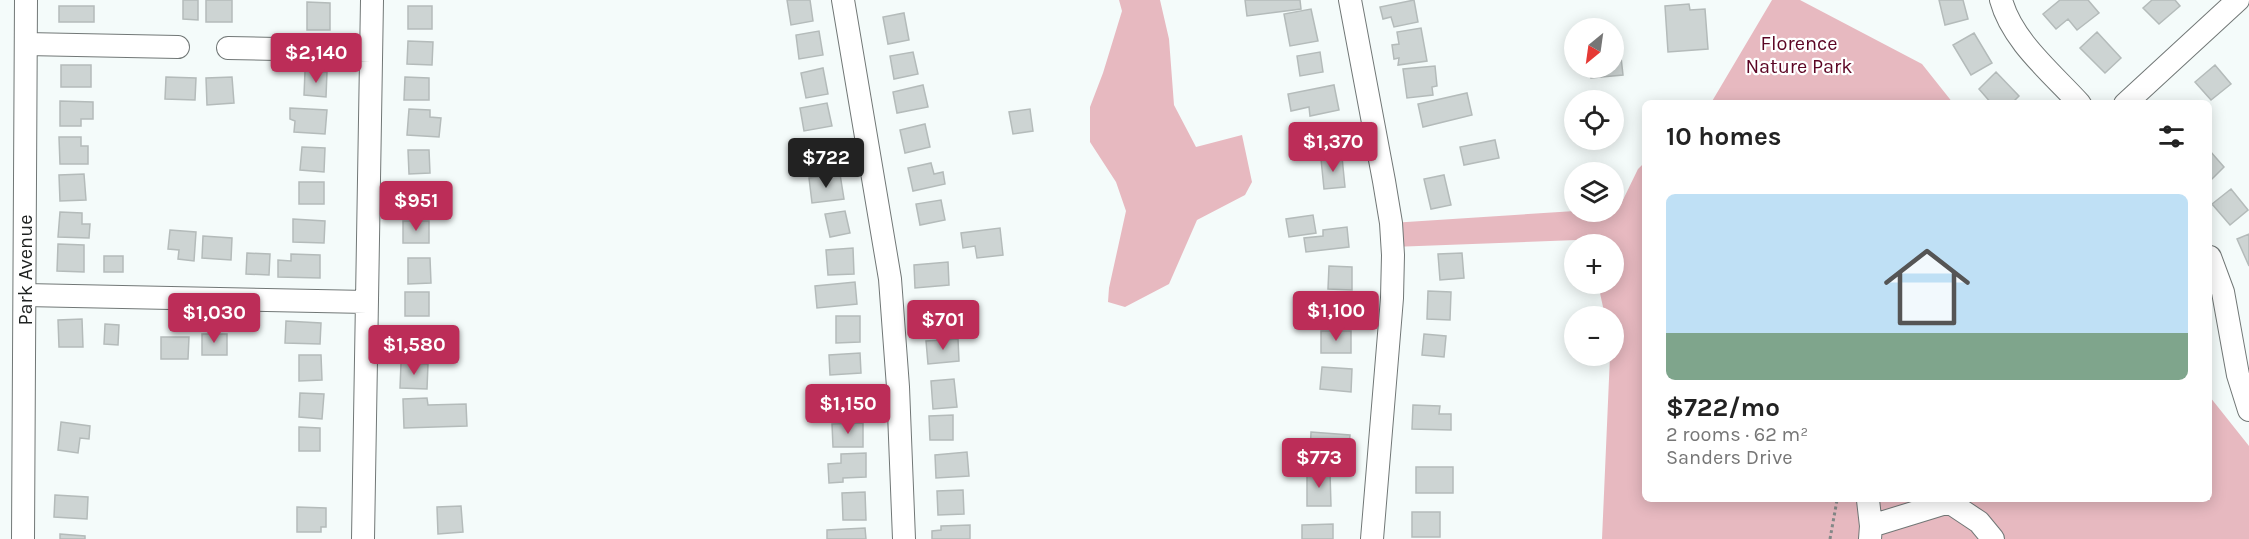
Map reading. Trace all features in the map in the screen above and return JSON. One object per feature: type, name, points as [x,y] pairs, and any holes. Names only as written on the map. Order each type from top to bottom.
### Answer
[{"type":"street","name":"Park Avenue","points":[[23,539],[26,0]]},
{"type":"street","points":[[363,539],[372,0]]},
{"type":"street","points":[[843,0],[890,279],[904,539]]},
{"type":"street","points":[[1350,0],[1391,223],[1393,255],[1392,298],[1372,539]]},
{"type":"street","points":[[2001,0],[2012,26],[2033,53],[2076,100]]},
{"type":"street","points":[[2129,100],[2238,0]]},
{"type":"street","points":[[26,44],[178,47]]},
{"type":"street","points":[[228,48],[370,51]]},
{"type":"street","points":[[2212,262],[2223,292],[2238,375],[2249,410]]},
{"type":"street","points":[[25,295],[367,302]]},
{"type":"street","points":[[1868,502],[1871,533],[1946,502]]},
{"type":"street","points":[[1949,502],[1979,522],[1994,539]]},
{"type":"path","points":[[1830,539],[1837,502]]},
{"type":"green space","points":[[1119,0],[1160,0],[1169,39],[1174,105],[1196,147],[1242,135],[1252,182],[1245,195],[1197,220],[1169,284],[1125,307],[1108,302],[1126,211],[1116,182],[1090,142],[1090,107],[1122,11]]},
{"type":"green space","name":"Florence Nature Park","points":[[1772,0],[1800,0],[1922,64],[1951,100],[1713,100]]},
{"type":"green space","points":[[1642,165],[1642,502],[2212,502],[2212,400],[2249,446],[2249,539],[1602,539],[1610,366],[1624,366],[1624,306],[1603,306],[1600,294],[1624,294],[1624,234],[1564,234],[1564,240],[1392,247],[1391,223],[1564,212],[1564,222],[1624,222],[1624,198]]},
{"type":"building","points":[[183,0],[198,0],[198,20],[183,19]]},
{"type":"building","points":[[206,0],[232,0],[232,22],[206,22]]},
{"type":"building","points":[[787,0],[810,0],[813,21],[791,25]]},
{"type":"building","points":[[1245,0],[1300,0],[1301,9],[1247,16]]},
{"type":"building","points":[[1414,0],[1418,22],[1394,27],[1391,17],[1383,19],[1380,7]]},
{"type":"building","points":[[1939,0],[1963,0],[1968,19],[1945,25]]},
{"type":"building","points":[[2060,0],[2088,0],[2099,13],[2077,30],[2068,19],[2056,29],[2043,14]]},
{"type":"building","points":[[2152,0],[2175,0],[2180,6],[2159,24],[2143,8]]},
{"type":"building","points":[[307,2],[330,3],[330,30],[307,30]]},
{"type":"building","points":[[1689,4],[1690,10],[1705,9],[1708,49],[1668,52],[1665,6]]},
{"type":"building","points":[[59,6],[94,6],[94,22],[59,22]]},
{"type":"building","points":[[408,6],[432,6],[432,29],[408,29]]},
{"type":"building","points":[[1311,9],[1318,41],[1290,46],[1284,14]]},
{"type":"building","points":[[904,13],[909,40],[888,44],[883,17]]},
{"type":"building","points":[[1421,28],[1427,61],[1398,65],[1399,58],[1394,59],[1392,45],[1399,44],[1397,32]]},
{"type":"building","points":[[819,31],[823,55],[799,59],[796,35]]},
{"type":"building","points":[[2097,32],[2121,58],[2105,73],[2080,48]]},
{"type":"building","points":[[1974,33],[1992,63],[1971,75],[1953,45]]},
{"type":"building","points":[[408,41],[433,42],[432,65],[407,64]]},
{"type":"building","points":[[913,52],[918,74],[894,79],[890,56]]},
{"type":"building","points":[[1320,52],[1323,72],[1300,76],[1297,56]]},
{"type":"building","points":[[61,65],[91,65],[91,87],[61,87]]},
{"type":"building","points":[[2215,65],[2231,84],[2211,100],[2195,82]]},
{"type":"building","points":[[1435,66],[1437,86],[1432,87],[1433,95],[1407,98],[1403,69]]},
{"type":"building","points":[[823,68],[828,94],[806,98],[801,73]]},
{"type":"building","points":[[305,71],[327,72],[326,97],[304,95]]},
{"type":"building","points":[[1996,72],[2019,96],[2015,100],[1989,100],[1979,89]]},
{"type":"building","points":[[166,77],[196,78],[195,100],[165,99]]},
{"type":"building","points":[[232,77],[234,103],[207,105],[206,78]]},
{"type":"building","points":[[405,77],[429,78],[429,100],[404,100]]},
{"type":"building","points":[[923,85],[928,107],[897,113],[893,92]]},
{"type":"building","points":[[1334,85],[1339,110],[1310,116],[1309,107],[1291,111],[1288,94]]},
{"type":"building","points":[[1467,93],[1472,115],[1423,127],[1418,104]]},
{"type":"building","points":[[60,101],[93,102],[93,119],[81,119],[81,126],[60,126]]},
{"type":"building","points":[[827,103],[832,126],[804,131],[800,108]]},
{"type":"building","points":[[290,108],[327,110],[325,134],[294,132],[295,121],[290,119]]},
{"type":"building","points":[[409,109],[430,110],[430,117],[441,118],[439,137],[407,135]]},
{"type":"building","points":[[1030,109],[1033,131],[1013,134],[1009,112]]},
{"type":"building","points":[[925,124],[930,147],[905,153],[900,130]]},
{"type":"building","points":[[59,137],[81,137],[81,146],[88,146],[88,164],[60,164]]},
{"type":"building","points":[[834,140],[838,162],[816,166],[812,144]]},
{"type":"building","points":[[1495,140],[1499,158],[1464,165],[1460,147]]},
{"type":"building","points":[[302,147],[325,148],[324,172],[300,170]]},
{"type":"building","points":[[408,150],[429,150],[430,173],[409,174]]},
{"type":"building","points":[[2212,153],[2224,167],[2212,179]]},
{"type":"building","points":[[1342,157],[1345,187],[1324,189],[1321,159]]},
{"type":"building","points":[[931,163],[934,174],[943,172],[945,184],[913,191],[908,168]]},
{"type":"building","points":[[84,174],[86,200],[60,201],[59,175]]},
{"type":"building","points":[[840,174],[844,199],[812,203],[809,178]]},
{"type":"building","points":[[1444,175],[1451,205],[1431,209],[1424,179]]},
{"type":"building","points":[[299,182],[324,182],[324,204],[299,204]]},
{"type":"building","points":[[411,186],[433,186],[433,212],[411,212]]},
{"type":"building","points":[[2231,189],[2248,210],[2230,225],[2212,204]]},
{"type":"building","points":[[941,200],[945,220],[920,225],[916,204]]},
{"type":"building","points":[[845,211],[850,233],[830,237],[825,214]]},
{"type":"building","points":[[60,212],[82,213],[82,224],[90,224],[89,238],[58,237]]},
{"type":"building","points":[[1313,215],[1316,233],[1289,237],[1286,219]]},
{"type":"building","points":[[293,219],[325,221],[324,243],[293,242]]},
{"type":"building","points":[[403,221],[429,221],[429,243],[403,243]]},
{"type":"building","points":[[1347,227],[1349,247],[1306,252],[1304,238],[1323,236],[1323,230]]},
{"type":"building","points":[[1000,228],[1003,255],[977,258],[975,246],[963,248],[961,233]]},
{"type":"building","points":[[170,230],[196,232],[194,261],[178,259],[179,250],[168,249]]},
{"type":"building","points":[[2249,234],[2249,266],[2237,239]]},
{"type":"building","points":[[203,236],[232,238],[231,260],[202,258]]},
{"type":"building","points":[[58,244],[84,245],[84,272],[57,271]]},
{"type":"building","points":[[853,248],[854,274],[828,275],[826,250]]},
{"type":"building","points":[[247,253],[270,254],[269,275],[246,274]]},
{"type":"building","points":[[1462,253],[1464,278],[1440,280],[1438,254]]},
{"type":"building","points":[[291,254],[320,255],[320,278],[278,277],[278,260],[291,261]]},
{"type":"building","points":[[104,256],[123,256],[123,272],[104,272]]},
{"type":"building","points":[[408,258],[430,258],[431,283],[408,284]]},
{"type":"building","points":[[948,262],[949,285],[915,288],[914,265]]},
{"type":"building","points":[[1329,266],[1352,267],[1352,290],[1328,289]]},
{"type":"building","points":[[855,282],[857,304],[817,308],[815,286]]},
{"type":"building","points":[[1428,291],[1451,292],[1450,320],[1427,319]]},
{"type":"building","points":[[405,292],[429,292],[429,316],[405,316]]},
{"type":"building","points":[[1335,292],[1335,310],[1328,310],[1329,317],[1305,317],[1305,293]]},
{"type":"building","points":[[976,308],[977,318],[957,320],[957,327],[942,328],[942,322],[934,322],[933,311]]},
{"type":"building","points":[[836,316],[860,316],[860,342],[836,343]]},
{"type":"building","points":[[82,319],[83,347],[59,347],[58,320]]},
{"type":"building","points":[[286,321],[321,323],[320,344],[285,343]]},
{"type":"building","points":[[105,324],[119,325],[118,345],[104,344]]},
{"type":"building","points":[[1321,331],[1351,331],[1351,353],[1321,353]]},
{"type":"building","points":[[403,333],[427,333],[427,358],[403,358]]},
{"type":"building","points":[[202,334],[227,334],[227,355],[202,355]]},
{"type":"building","points":[[1424,334],[1446,336],[1444,357],[1422,355]]},
{"type":"building","points":[[161,337],[189,337],[188,359],[161,359]]},
{"type":"building","points":[[958,339],[959,361],[928,364],[926,341]]},
{"type":"building","points":[[860,353],[861,373],[830,375],[829,355]]},
{"type":"building","points":[[299,355],[321,355],[322,380],[299,381]]},
{"type":"building","points":[[401,363],[428,364],[427,389],[400,388]]},
{"type":"building","points":[[1322,367],[1352,369],[1351,392],[1320,389]]},
{"type":"building","points":[[954,379],[957,407],[933,409],[931,381]]},
{"type":"building","points":[[859,387],[860,413],[835,413],[835,388]]},
{"type":"building","points":[[300,393],[324,394],[322,419],[299,417]]},
{"type":"building","points":[[427,398],[428,405],[466,404],[467,426],[404,428],[403,399]]},
{"type":"building","points":[[1413,405],[1440,406],[1439,414],[1451,414],[1451,430],[1412,429]]},
{"type":"building","points":[[953,415],[953,440],[930,440],[929,416]]},
{"type":"building","points":[[61,422],[90,426],[89,439],[80,438],[78,453],[58,450]]},
{"type":"building","points":[[863,423],[863,447],[833,447],[832,424]]},
{"type":"building","points":[[299,427],[320,428],[320,451],[299,451]]},
{"type":"building","points":[[1311,432],[1350,435],[1349,449],[1340,449],[1339,458],[1310,456]]},
{"type":"building","points":[[967,452],[969,476],[936,478],[935,455]]},
{"type":"building","points":[[866,453],[866,477],[843,478],[843,482],[829,483],[828,464],[841,463],[841,454]]},
{"type":"building","points":[[1416,467],[1453,467],[1453,493],[1416,493]]},
{"type":"building","points":[[1307,472],[1330,472],[1331,506],[1307,506]]},
{"type":"building","points":[[963,490],[964,514],[938,515],[937,491]]},
{"type":"building","points":[[865,492],[866,520],[843,520],[842,493]]},
{"type":"building","points":[[55,495],[88,497],[87,519],[54,517]]},
{"type":"building","points":[[461,506],[463,532],[438,534],[437,507]]},
{"type":"building","points":[[297,507],[326,508],[326,527],[321,527],[321,532],[297,532]]},
{"type":"building","points":[[1412,512],[1440,512],[1440,537],[1412,537]]},
{"type":"building","points":[[1333,524],[1333,539],[1302,539],[1302,525]]},
{"type":"building","points":[[970,525],[970,539],[932,539],[932,531],[941,530],[941,526]]},
{"type":"building","points":[[865,528],[866,539],[827,539],[827,530]]},
{"type":"building","points":[[60,534],[85,536],[85,539],[60,539]]}]
